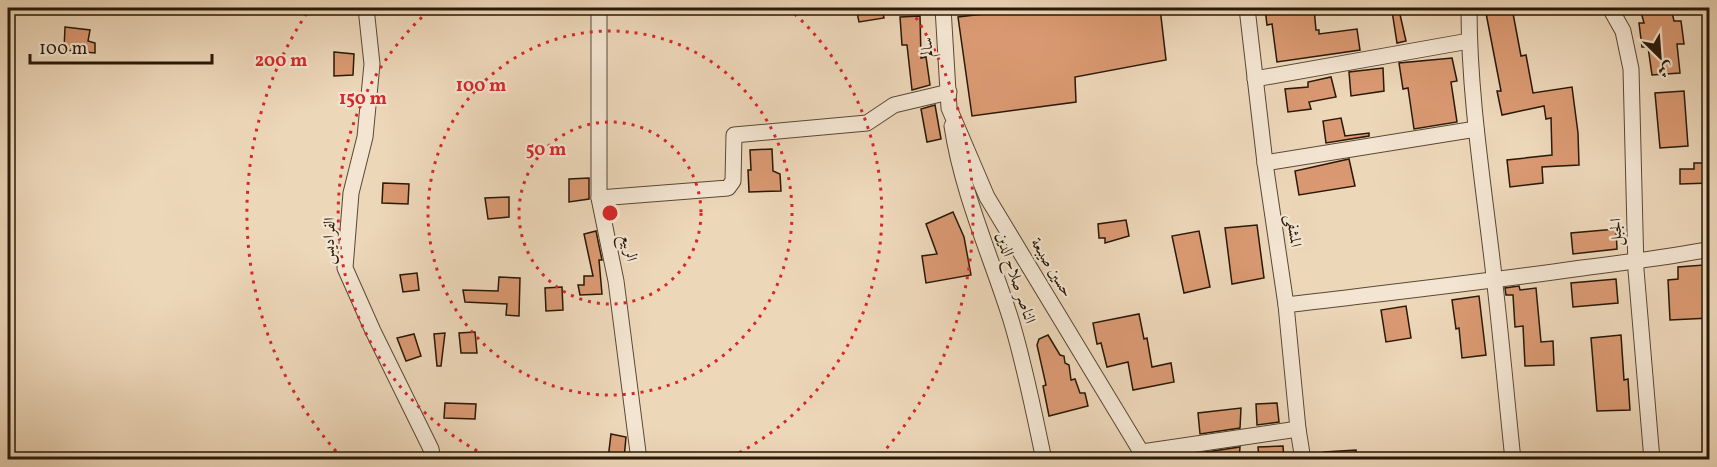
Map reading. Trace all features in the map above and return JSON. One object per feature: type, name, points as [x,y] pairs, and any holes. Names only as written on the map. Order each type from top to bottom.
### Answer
[{"type":"street","name":"الفراديس","points":[[366,8],[372,64],[365,137],[351,193],[345,268],[372,331],[431,449],[433,459]]},
{"type":"street","name":"الربيع","points":[[599,8],[599,198],[616,281],[639,459]]},
{"type":"street","name":"سالم","points":[[944,8],[948,88]]},
{"type":"street","name":"المشفى","points":[[1247,8],[1265,163],[1286,305],[1303,459]]},
{"type":"street","points":[[1469,8],[1469,41],[1476,129],[1495,280],[1513,459]]},
{"type":"street","name":"الجبل","points":[[1610,8],[1623,31],[1631,69],[1636,261],[1652,459]]},
{"type":"street","points":[[1255,79],[1469,41]]},
{"type":"street","points":[[599,198],[728,188],[733,181],[734,135],[867,123],[894,105],[948,88]]},
{"type":"street","name":"حسين صيبعة","points":[[948,88],[949,108],[987,197],[1144,456]]},
{"type":"street","name":"الناصر صلاح الدين","points":[[949,108],[957,158],[1024,364],[1044,459]]},
{"type":"street","points":[[1265,163],[1476,129]]},
{"type":"street","points":[[1286,305],[1664,259],[1710,249]]},
{"type":"street","points":[[1144,456],[1298,429]]},
{"type":"building","points":[[856,8],[882,8],[884,18],[859,22]]},
{"type":"building","points":[[1035,8],[1160,8],[1166,60],[1075,77],[1076,102],[972,116],[958,17]]},
{"type":"building","points":[[1265,8],[1314,8],[1316,30],[1319,30],[1319,34],[1357,29],[1360,50],[1277,62],[1272,24],[1267,25]]},
{"type":"building","points":[[1485,8],[1512,8],[1521,56],[1526,55],[1533,93],[1572,87],[1578,133],[1579,165],[1542,167],[1543,183],[1510,187],[1507,160],[1552,155],[1551,118],[1546,119],[1544,106],[1502,115],[1497,91],[1501,91]]},
{"type":"building","points":[[1640,8],[1671,8],[1674,21],[1681,21],[1684,44],[1677,44],[1680,73],[1652,75],[1648,47],[1642,47],[1639,23],[1644,23]]},
{"type":"building","points":[[1399,10],[1406,41],[1397,43],[1392,11]]},
{"type":"building","points":[[920,16],[921,58],[926,57],[930,85],[912,90],[907,45],[902,45],[900,17]]},
{"type":"building","points":[[65,27],[90,30],[88,41],[95,43],[95,53],[64,50]]},
{"type":"building","points":[[334,52],[354,54],[353,75],[334,76]]},
{"type":"building","points":[[1452,58],[1457,81],[1451,82],[1457,122],[1414,129],[1408,88],[1403,89],[1399,63]]},
{"type":"building","points":[[1383,68],[1384,91],[1351,96],[1349,72]]},
{"type":"building","points":[[1331,77],[1336,97],[1309,102],[1311,109],[1288,112],[1285,89],[1308,87],[1308,82]]},
{"type":"building","points":[[1684,91],[1688,146],[1660,148],[1655,93]]},
{"type":"building","points":[[935,105],[941,139],[927,142],[921,109]]},
{"type":"building","points":[[1341,118],[1345,136],[1369,133],[1369,136],[1326,143],[1323,121]]},
{"type":"building","points":[[772,149],[773,171],[780,174],[781,191],[749,192],[750,150]]},
{"type":"building","points":[[1349,159],[1355,186],[1299,195],[1295,171]]},
{"type":"building","points":[[1694,163],[1710,163],[1710,183],[1680,184],[1680,169],[1694,169]]},
{"type":"building","points":[[589,178],[589,199],[569,202],[569,179]]},
{"type":"building","points":[[383,183],[409,184],[408,204],[382,203]]},
{"type":"building","points":[[509,197],[509,217],[488,219],[485,198]]},
{"type":"building","points":[[953,212],[964,237],[971,275],[926,283],[922,256],[937,254],[926,224]]},
{"type":"building","points":[[1126,220],[1129,236],[1105,243],[1105,238],[1099,238],[1098,224]]},
{"type":"building","points":[[1257,225],[1264,278],[1232,284],[1225,228]]},
{"type":"building","points":[[1616,229],[1617,249],[1573,254],[1571,233]]},
{"type":"building","points":[[596,231],[602,260],[599,260],[602,294],[580,295],[578,285],[584,285],[584,276],[593,276],[584,234]]},
{"type":"building","points":[[1199,231],[1210,287],[1184,293],[1172,236]]},
{"type":"building","points":[[1704,265],[1705,278],[1710,278],[1710,318],[1670,320],[1668,280],[1678,279],[1678,267]]},
{"type":"building","points":[[417,273],[419,290],[403,292],[400,275]]},
{"type":"building","points":[[499,277],[520,278],[519,316],[506,315],[507,304],[465,302],[463,290],[498,291]]},
{"type":"building","points":[[1616,279],[1618,303],[1573,307],[1571,283]]},
{"type":"building","points":[[1519,286],[1520,290],[1536,288],[1541,342],[1553,341],[1554,365],[1525,366],[1523,326],[1515,327],[1513,295],[1506,295],[1505,288]]},
{"type":"building","points":[[562,287],[563,310],[546,311],[545,288]]},
{"type":"building","points":[[1479,296],[1486,355],[1462,358],[1459,328],[1456,329],[1452,300]]},
{"type":"building","points":[[1406,306],[1411,338],[1386,342],[1381,310]]},
{"type":"building","points":[[1139,314],[1144,339],[1147,338],[1152,367],[1171,363],[1174,382],[1133,390],[1128,362],[1107,367],[1101,343],[1097,344],[1093,323]]},
{"type":"building","points":[[475,332],[477,353],[461,353],[459,333]]},
{"type":"building","points":[[445,333],[441,366],[437,366],[434,334]]},
{"type":"building","points":[[414,334],[421,356],[406,361],[397,338]]},
{"type":"building","points":[[1048,335],[1060,355],[1064,356],[1065,363],[1069,365],[1071,380],[1075,379],[1080,393],[1085,393],[1088,406],[1049,416],[1043,386],[1046,385],[1037,345],[1039,339]]},
{"type":"building","points":[[1621,335],[1624,380],[1628,379],[1630,410],[1597,411],[1591,338]]},
{"type":"building","points":[[445,403],[476,404],[475,419],[444,418]]},
{"type":"building","points":[[1277,403],[1279,422],[1257,425],[1256,404]]},
{"type":"building","points":[[1241,408],[1240,428],[1200,434],[1198,413]]},
{"type":"building","points":[[611,434],[626,437],[624,459],[608,459]]},
{"type":"building","points":[[1283,446],[1284,459],[1259,459],[1258,447]]},
{"type":"building","points":[[1240,447],[1239,459],[1167,459],[1167,458]]},
{"type":"building","points":[[1356,450],[1356,459],[1324,459],[1324,452]]}]
